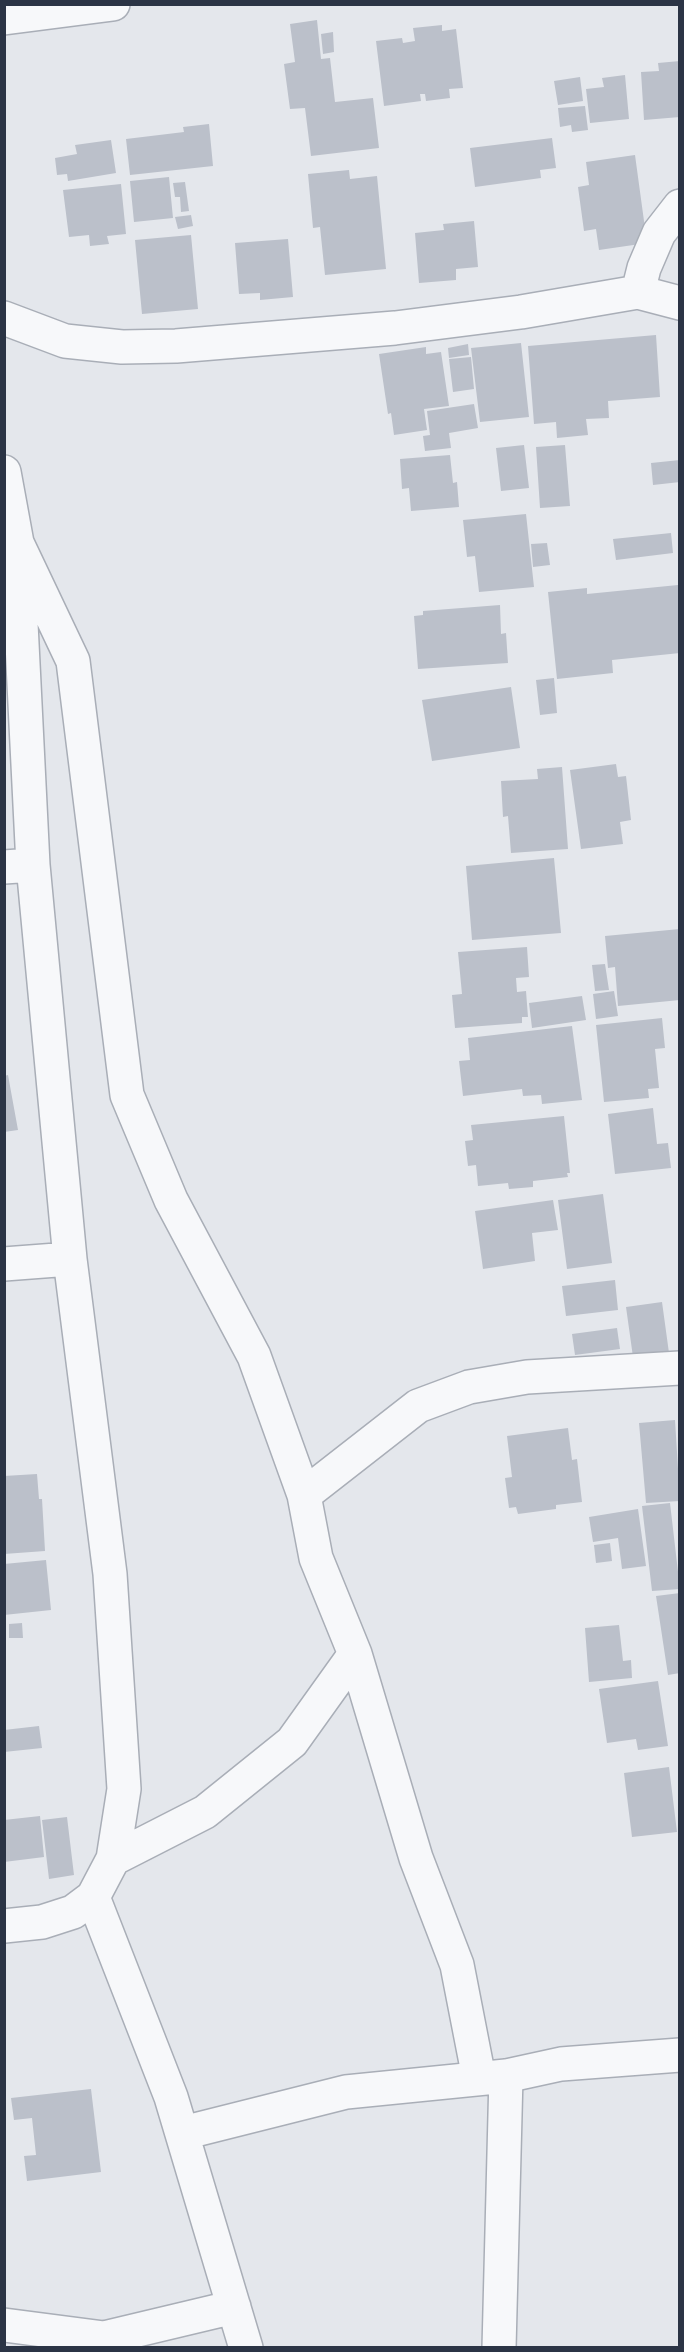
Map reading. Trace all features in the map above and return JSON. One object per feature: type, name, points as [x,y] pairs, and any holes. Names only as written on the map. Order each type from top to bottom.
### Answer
[{"type":"street","points":[[4,18],[113,4]]},
{"type":"street","points":[[638,292],[644,268],[659,233],[680,206]]},
{"type":"street","points":[[4,318],[65,341],[122,347],[176,346],[395,328],[521,312],[638,292],[680,303]]},
{"type":"street","points":[[4,472],[16,543],[19,866],[110,1574],[124,1789],[113,1859],[93,1897],[73,1912],[42,1922],[4,1926]]},
{"type":"street","points":[[16,543],[73,661],[127,1095],[171,1200],[254,1356],[304,1495],[316,1558],[356,1654],[416,1858],[457,1965],[492,2077],[500,2348]]},
{"type":"street","points":[[4,1264],[70,1259]]},
{"type":"street","points":[[304,1495],[418,1406],[469,1387],[527,1377],[680,1368]]},
{"type":"street","points":[[113,1859],[205,1812],[292,1742],[356,1654]]},
{"type":"street","points":[[93,1897],[171,2097],[246,2348]]},
{"type":"street","points":[[183,2133],[346,2092],[492,2077],[561,2064],[680,2055]]},
{"type":"street","points":[[4,2325],[104,2337],[234,2307]]},
{"type":"building","points":[[317,20],[321,59],[330,58],[335,102],[373,98],[379,148],[311,156],[305,108],[290,109],[284,64],[295,62],[290,24]]},
{"type":"building","points":[[442,25],[442,31],[456,29],[463,88],[449,89],[450,98],[426,101],[425,94],[420,94],[421,101],[384,106],[376,41],[402,38],[403,43],[415,41],[413,28]]},
{"type":"building","points":[[333,32],[334,52],[323,54],[321,34]]},
{"type":"building","points":[[680,61],[680,117],[644,120],[641,72],[659,71],[658,63]]},
{"type":"building","points":[[625,75],[629,119],[590,123],[586,89],[604,87],[602,78]]},
{"type":"building","points":[[580,77],[583,101],[558,105],[554,81]]},
{"type":"building","points":[[585,106],[588,130],[572,132],[571,125],[560,127],[558,108]]},
{"type":"building","points":[[209,124],[213,166],[130,175],[126,139],[184,132],[183,127]]},
{"type":"building","points":[[552,138],[556,168],[540,170],[541,178],[475,187],[470,148]]},
{"type":"building","points":[[111,140],[116,173],[68,181],[67,174],[57,175],[55,158],[77,154],[75,145]]},
{"type":"building","points":[[635,155],[647,243],[599,250],[596,229],[584,231],[578,187],[589,185],[586,162]]},
{"type":"building","points":[[349,170],[350,179],[377,176],[386,269],[325,275],[320,227],[313,228],[308,174]]},
{"type":"building","points":[[169,177],[173,218],[134,222],[130,181]]},
{"type":"building","points":[[185,182],[189,211],[181,212],[180,197],[175,197],[173,183]]},
{"type":"building","points":[[121,184],[126,234],[107,236],[109,244],[90,246],[89,235],[69,237],[63,190]]},
{"type":"building","points":[[191,215],[193,226],[178,229],[175,217]]},
{"type":"building","points":[[474,221],[478,267],[456,269],[456,280],[419,283],[415,233],[444,230],[443,224]]},
{"type":"building","points":[[191,235],[198,309],[142,314],[135,240]]},
{"type":"building","points":[[288,239],[293,297],[260,300],[260,293],[239,294],[235,243]]},
{"type":"building","points":[[656,335],[660,397],[608,401],[609,418],[586,419],[588,435],[557,438],[556,422],[534,424],[528,346]]},
{"type":"building","points":[[521,343],[529,417],[480,422],[471,348]]},
{"type":"building","points":[[468,344],[469,355],[449,358],[448,348]]},
{"type":"building","points":[[426,347],[426,354],[441,352],[449,406],[424,409],[427,430],[394,435],[391,413],[388,414],[379,354]]},
{"type":"building","points":[[471,357],[474,389],[453,392],[449,359]]},
{"type":"building","points":[[474,404],[478,428],[449,433],[451,448],[425,451],[423,436],[430,435],[427,411]]},
{"type":"building","points":[[524,445],[529,488],[501,491],[496,448]]},
{"type":"building","points":[[565,445],[570,506],[540,508],[536,447]]},
{"type":"building","points":[[450,455],[453,483],[457,482],[459,507],[411,511],[409,488],[402,489],[400,459]]},
{"type":"building","points":[[680,460],[680,482],[653,485],[651,463]]},
{"type":"building","points":[[526,514],[534,587],[479,592],[475,556],[467,557],[463,520]]},
{"type":"building","points":[[671,533],[673,553],[616,560],[613,539]]},
{"type":"building","points":[[547,543],[550,565],[533,567],[531,544]]},
{"type":"building","points":[[678,585],[680,653],[612,660],[613,673],[557,679],[548,592],[587,588],[587,594]]},
{"type":"building","points":[[500,605],[501,634],[506,633],[508,663],[418,669],[414,616],[423,615],[423,611]]},
{"type":"building","points":[[554,678],[557,713],[540,715],[536,680]]},
{"type":"building","points":[[511,687],[520,748],[432,761],[422,700]]},
{"type":"building","points":[[616,764],[618,777],[626,776],[631,820],[620,822],[623,844],[581,849],[570,770]]},
{"type":"building","points":[[562,767],[568,849],[511,853],[508,816],[503,817],[501,781],[538,779],[537,769]]},
{"type":"building","points":[[554,858],[561,933],[472,940],[466,866]]},
{"type":"building","points":[[680,929],[680,1000],[618,1006],[615,967],[608,968],[605,936]]},
{"type":"building","points":[[527,947],[529,977],[516,978],[517,992],[526,991],[528,1017],[522,1017],[522,1023],[455,1028],[452,995],[462,994],[458,952]]},
{"type":"building","points":[[605,964],[609,990],[595,991],[592,965]]},
{"type":"building","points":[[614,991],[618,1016],[596,1019],[593,994]]},
{"type":"building","points":[[582,996],[586,1020],[532,1028],[529,1003]]},
{"type":"building","points":[[662,1018],[665,1048],[655,1049],[659,1088],[648,1089],[649,1098],[604,1102],[596,1025]]},
{"type":"building","points":[[572,1026],[582,1100],[542,1104],[541,1095],[523,1096],[522,1089],[463,1096],[459,1061],[470,1060],[468,1038]]},
{"type":"building","points":[[8,1075],[18,1130],[4,1132],[4,1076]]},
{"type":"building","points":[[653,1108],[657,1144],[668,1143],[671,1168],[615,1174],[608,1114]]},
{"type":"building","points":[[564,1116],[570,1173],[567,1173],[568,1177],[533,1181],[533,1187],[509,1189],[508,1183],[478,1186],[476,1165],[468,1166],[465,1141],[473,1140],[471,1125]]},
{"type":"building","points":[[603,1194],[612,1263],[567,1269],[558,1200]]},
{"type":"building","points":[[553,1200],[558,1230],[532,1233],[535,1261],[483,1269],[475,1211]]},
{"type":"building","points":[[615,1280],[618,1310],[566,1316],[562,1286]]},
{"type":"building","points":[[662,1302],[669,1353],[633,1357],[626,1307]]},
{"type":"building","points":[[617,1328],[620,1349],[575,1355],[572,1334]]},
{"type":"building","points":[[675,1420],[680,1501],[646,1503],[639,1423]]},
{"type":"building","points":[[568,1428],[572,1460],[577,1459],[582,1502],[556,1505],[556,1509],[518,1514],[516,1507],[509,1508],[505,1478],[512,1477],[507,1436]]},
{"type":"building","points":[[37,1474],[39,1499],[42,1499],[45,1551],[4,1554],[4,1476]]},
{"type":"building","points":[[670,1503],[680,1589],[652,1591],[642,1506]]},
{"type":"building","points":[[638,1509],[646,1566],[622,1569],[618,1538],[593,1542],[589,1517]]},
{"type":"building","points":[[610,1543],[612,1561],[596,1563],[594,1545]]},
{"type":"building","points":[[46,1560],[51,1610],[4,1615],[4,1564]]},
{"type":"building","points":[[680,1593],[680,1673],[668,1675],[656,1596]]},
{"type":"building","points":[[22,1623],[23,1638],[9,1638],[9,1624]]},
{"type":"building","points":[[619,1625],[623,1661],[631,1660],[632,1678],[589,1682],[585,1628]]},
{"type":"building","points":[[658,1681],[668,1746],[638,1750],[636,1739],[607,1743],[599,1689]]},
{"type":"building","points":[[39,1726],[42,1748],[4,1752],[4,1730]]},
{"type":"building","points":[[669,1767],[677,1832],[632,1837],[624,1773]]},
{"type":"building","points":[[40,1816],[44,1857],[4,1862],[4,1820]]},
{"type":"building","points":[[67,1817],[74,1875],[49,1879],[42,1820]]},
{"type":"building","points":[[91,2089],[101,2172],[27,2181],[24,2156],[36,2155],[32,2118],[14,2120],[11,2098]]}]
